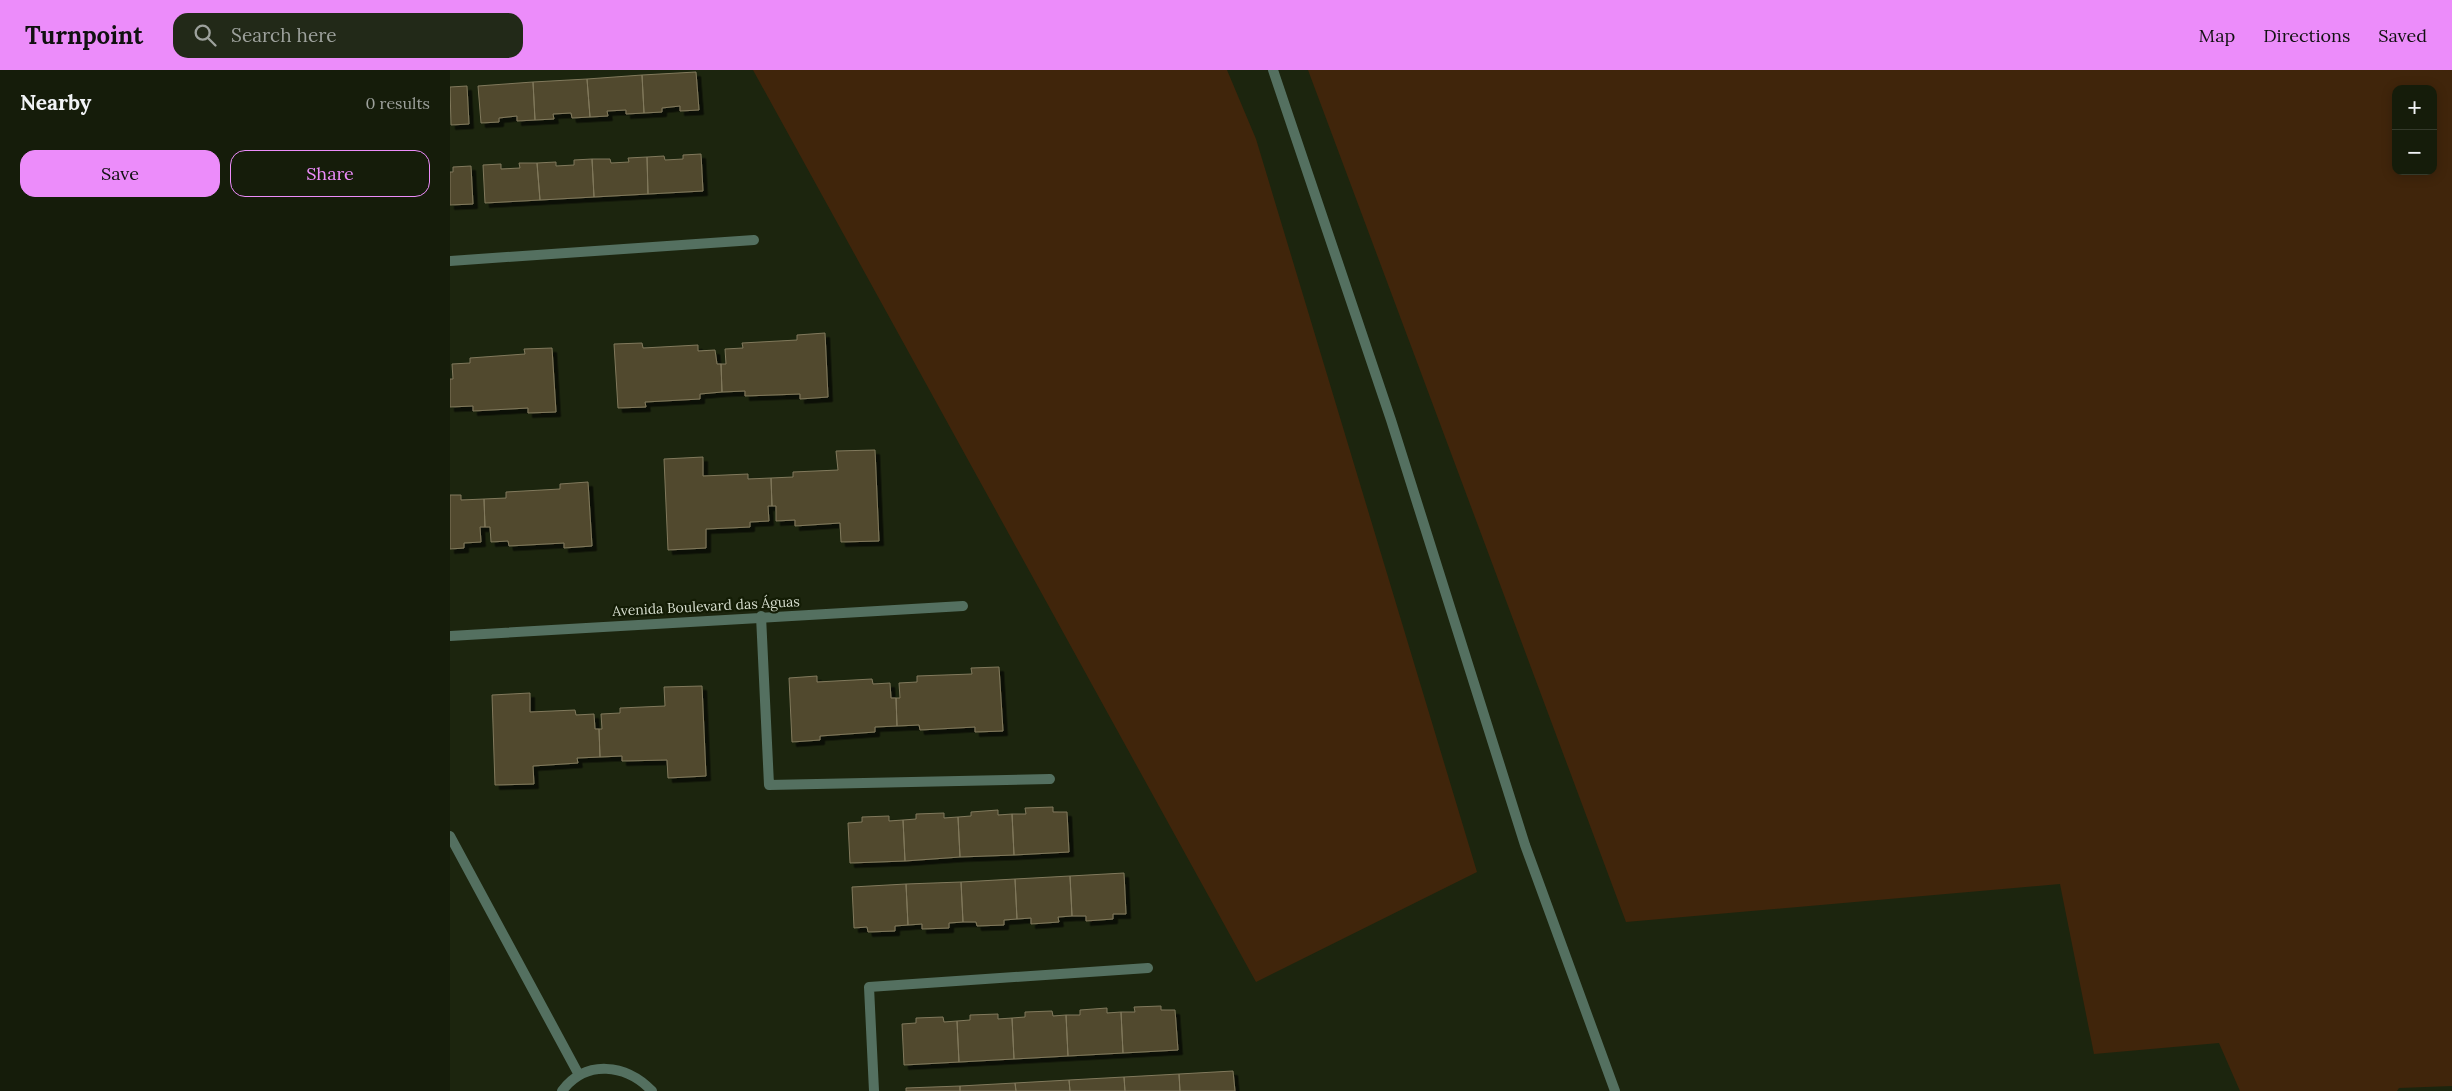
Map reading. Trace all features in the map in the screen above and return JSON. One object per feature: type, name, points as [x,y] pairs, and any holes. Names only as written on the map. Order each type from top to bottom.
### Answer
[{"type":"street","points":[[1273,70],[1391,420],[1525,845],[1615,1091]]},
{"type":"street","points":[[450,261],[754,240]]},
{"type":"street","name":"Avenida Boulevard das Águas","points":[[450,636],[761,616],[963,606]]},
{"type":"street","points":[[761,616],[768,782],[771,786],[1050,779]]},
{"type":"street","points":[[450,836],[579,1075]]},
{"type":"street","points":[[874,1091],[869,987],[1148,968]]},
{"type":"street","points":[[562,1091],[579,1075],[594,1070],[610,1068],[626,1071],[640,1079],[652,1091]]},
{"type":"shaded area","points":[[753,70],[1227,70],[1256,139],[1477,872],[1256,982]]},
{"type":"shaded area","points":[[1308,70],[2452,70],[2452,1086],[2399,1088],[2397,1091],[2240,1091],[2219,1043],[2094,1054],[2060,884],[1626,922]]},
{"type":"building","points":[[696,72],[699,110],[680,111],[680,106],[662,108],[662,112],[644,113],[642,75]]},
{"type":"building","points":[[642,75],[644,113],[626,114],[626,110],[607,111],[608,116],[590,117],[587,79]]},
{"type":"building","points":[[587,79],[590,117],[572,118],[571,113],[553,114],[554,119],[535,120],[533,82]]},
{"type":"building","points":[[533,82],[535,120],[517,121],[517,116],[499,118],[499,122],[481,123],[478,86]]},
{"type":"building","points":[[467,86],[469,124],[451,125],[450,87]]},
{"type":"building","points":[[701,154],[703,191],[648,194],[647,157],[664,156],[665,160],[683,159],[683,155]]},
{"type":"building","points":[[647,157],[648,194],[594,197],[592,159],[610,159],[611,163],[629,162],[628,158]]},
{"type":"building","points":[[592,159],[594,197],[540,200],[537,163],[556,162],[556,166],[574,165],[574,160]]},
{"type":"building","points":[[519,163],[537,163],[540,200],[485,203],[483,165],[501,164],[501,169],[520,168]]},
{"type":"building","points":[[471,166],[473,204],[450,205],[450,172],[453,172],[453,167]]},
{"type":"building","points":[[825,333],[828,397],[800,399],[800,394],[745,396],[745,391],[722,392],[721,364],[726,364],[725,349],[743,348],[742,343],[797,340],[797,335]]},
{"type":"building","points":[[642,343],[643,348],[698,345],[698,351],[715,350],[717,364],[721,364],[722,392],[700,394],[700,399],[645,402],[646,407],[618,408],[614,344]]},
{"type":"building","points":[[552,348],[556,412],[528,413],[528,408],[473,411],[473,406],[450,407],[450,379],[453,379],[452,364],[470,363],[470,358],[525,354],[524,349]]},
{"type":"building","points":[[875,450],[879,541],[841,542],[840,523],[795,526],[795,520],[776,521],[776,506],[772,506],[771,478],[793,477],[793,472],[838,470],[836,451]]},
{"type":"building","points":[[703,457],[703,476],[748,474],[748,479],[771,478],[772,506],[768,506],[769,521],[750,522],[750,527],[706,529],[706,548],[668,550],[664,459]]},
{"type":"building","points":[[588,482],[592,546],[564,548],[564,543],[509,546],[508,541],[491,542],[490,527],[485,527],[484,499],[506,498],[506,492],[560,489],[560,484]]},
{"type":"building","points":[[450,495],[461,495],[461,500],[484,499],[485,527],[480,527],[481,542],[464,543],[464,548],[450,549]]},
{"type":"building","points":[[999,667],[1003,731],[975,732],[975,727],[920,730],[919,725],[897,726],[896,698],[900,698],[899,683],[917,682],[917,676],[972,674],[971,668]]},
{"type":"building","points":[[817,676],[817,682],[872,679],[873,684],[890,683],[891,698],[896,698],[897,726],[875,727],[875,732],[820,736],[820,740],[792,742],[789,678]]},
{"type":"building","points":[[702,686],[706,776],[668,778],[667,760],[622,761],[622,756],[600,757],[599,729],[602,729],[601,714],[620,713],[620,708],[665,706],[664,687]]},
{"type":"building","points":[[530,693],[530,712],[575,710],[576,715],[594,714],[595,729],[599,729],[600,757],[577,758],[578,763],[533,766],[534,784],[495,785],[492,695]]},
{"type":"building","points":[[1053,807],[1053,812],[1067,812],[1069,852],[1014,855],[1012,814],[1026,814],[1025,808]]},
{"type":"building","points":[[998,810],[998,815],[1012,814],[1014,855],[960,857],[958,817],[971,816],[971,812]]},
{"type":"building","points":[[944,813],[944,818],[958,817],[960,857],[905,861],[903,820],[916,819],[916,814]]},
{"type":"building","points":[[889,816],[889,821],[903,820],[905,861],[850,863],[848,823],[862,822],[862,817]]},
{"type":"building","points":[[1124,873],[1126,914],[1113,914],[1113,919],[1086,921],[1086,916],[1072,916],[1070,876]]},
{"type":"building","points":[[1070,876],[1072,916],[1058,917],[1059,922],[1031,924],[1031,918],[1017,919],[1015,879]]},
{"type":"building","points":[[1015,879],[1017,919],[1004,920],[1004,925],[977,926],[976,922],[963,922],[961,882]]},
{"type":"building","points":[[961,882],[963,922],[949,923],[949,928],[922,929],[922,924],[908,925],[906,884]]},
{"type":"building","points":[[906,884],[908,925],[895,926],[895,931],[868,932],[867,927],[854,928],[852,887]]},
{"type":"building","points":[[1161,1006],[1161,1010],[1175,1010],[1178,1050],[1123,1053],[1121,1012],[1135,1012],[1134,1007]]},
{"type":"building","points":[[1107,1008],[1107,1013],[1121,1012],[1123,1053],[1068,1056],[1066,1015],[1080,1015],[1080,1010]]},
{"type":"building","points":[[1052,1011],[1053,1016],[1066,1015],[1068,1056],[1014,1059],[1012,1018],[1025,1017],[1025,1012]]},
{"type":"building","points":[[998,1014],[998,1019],[1012,1018],[1014,1059],[959,1062],[957,1021],[970,1020],[970,1015]]},
{"type":"building","points":[[943,1017],[944,1022],[957,1021],[959,1062],[904,1065],[902,1024],[916,1023],[916,1018]]},
{"type":"building","points":[[1233,1071],[1235,1091],[1180,1091],[1179,1074]]},
{"type":"building","points":[[1179,1074],[1180,1091],[1125,1091],[1124,1077]]},
{"type":"building","points":[[1124,1077],[1125,1091],[1070,1091],[1069,1080]]},
{"type":"building","points":[[1069,1080],[1070,1091],[1016,1091],[1015,1083]]},
{"type":"building","points":[[1015,1083],[1016,1091],[960,1091],[960,1086]]},
{"type":"building","points":[[960,1086],[960,1091],[906,1091],[906,1088]]}]
